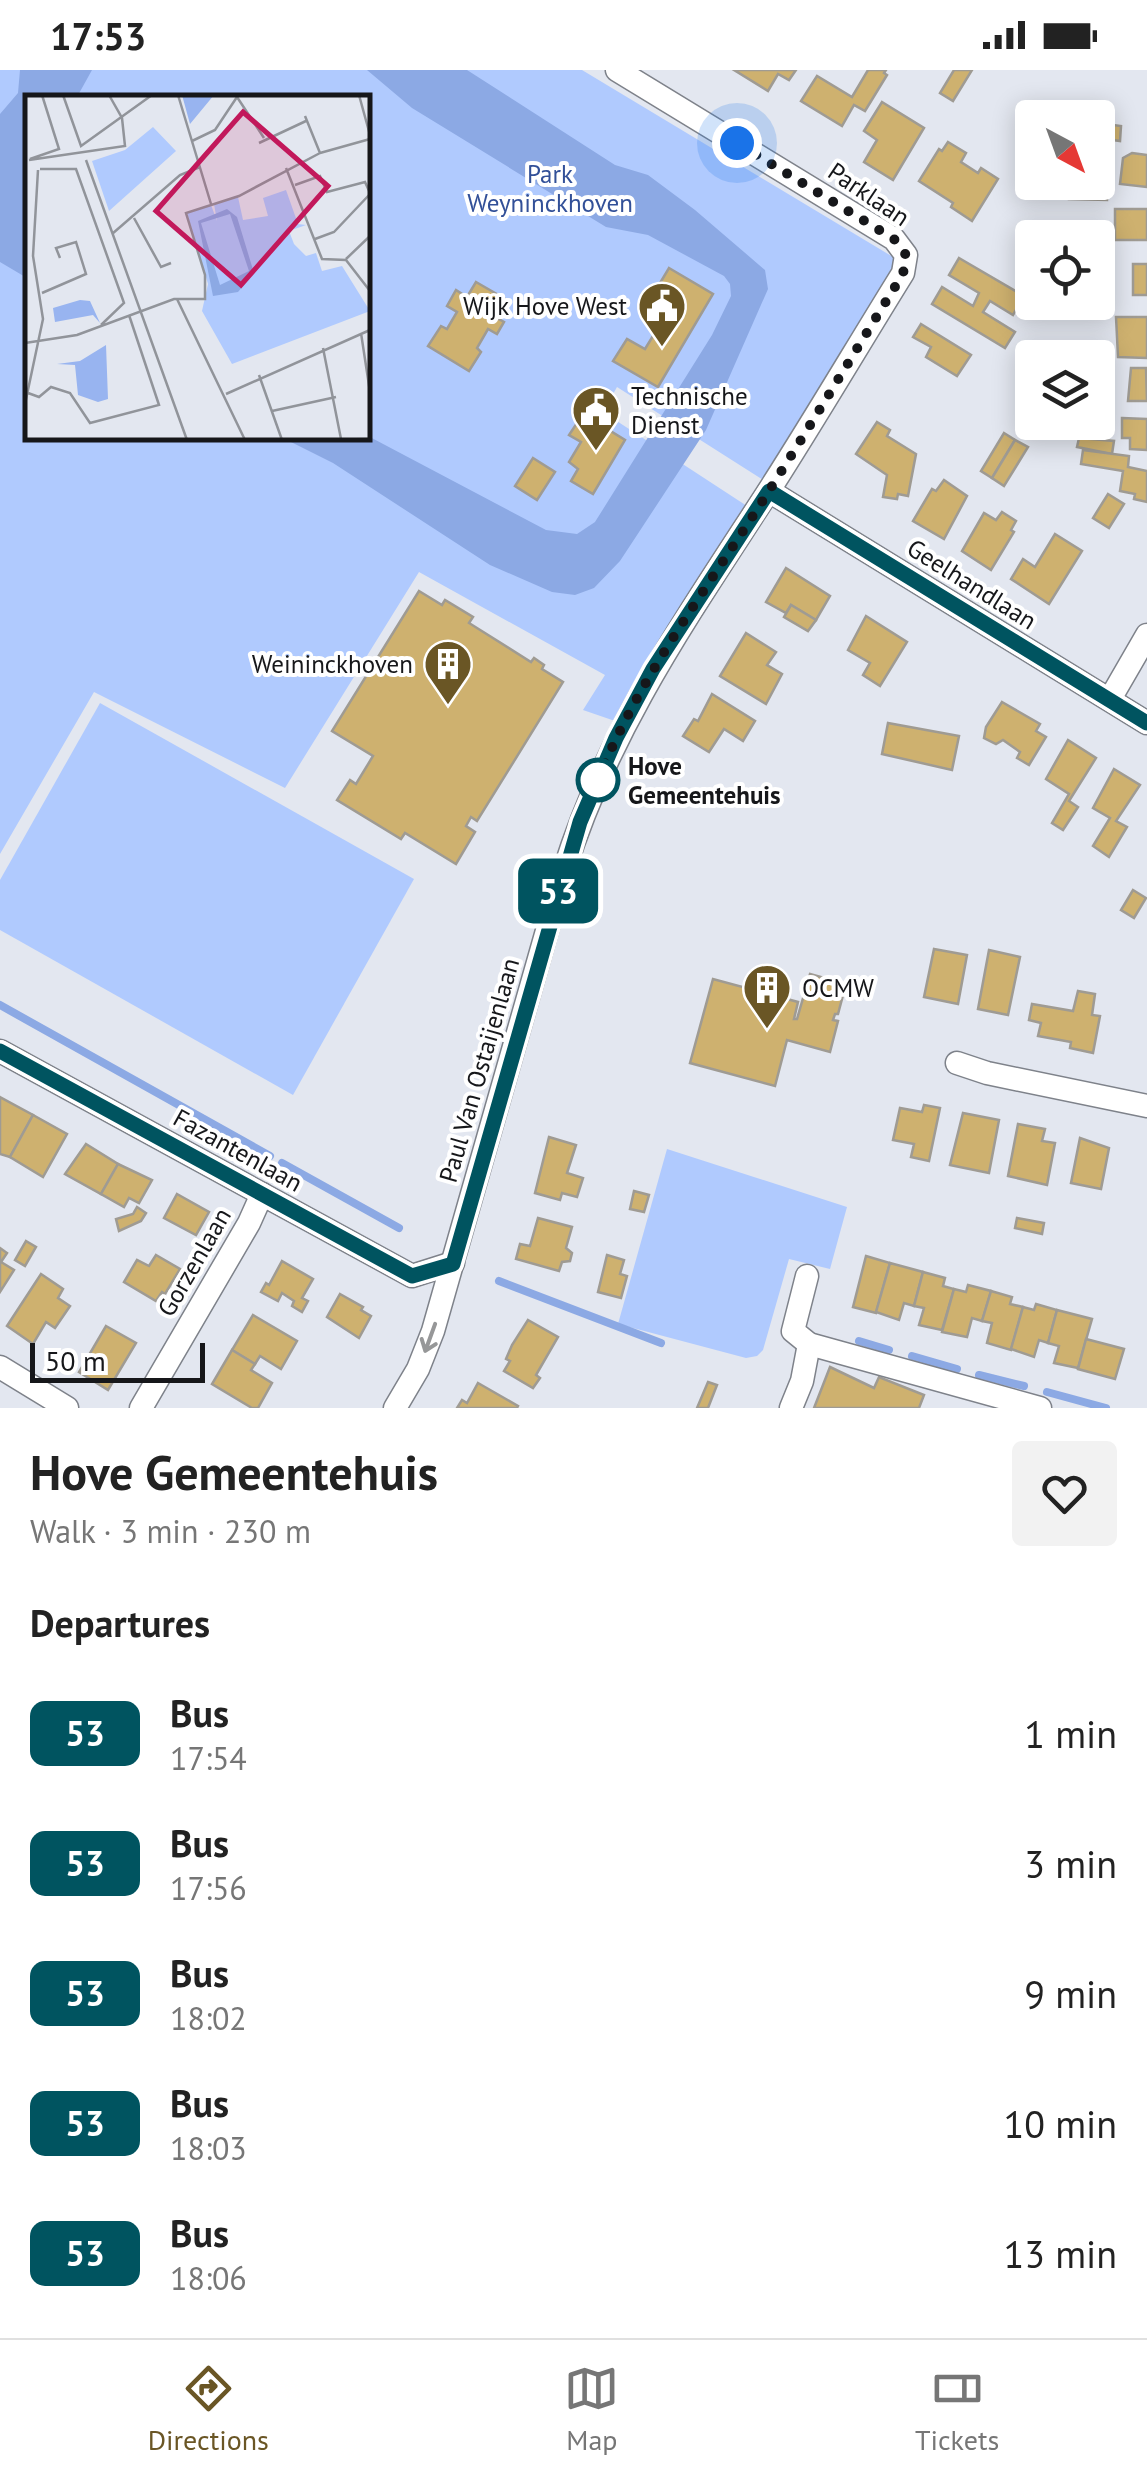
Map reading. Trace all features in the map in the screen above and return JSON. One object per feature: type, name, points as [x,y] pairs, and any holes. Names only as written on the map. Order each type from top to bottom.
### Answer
[{"type":"street","name":"Parklaan","points":[[617,70],[894,239],[906,255],[903,274],[769,491]]},
{"type":"street","name":"Geelhandlaan","points":[[769,491],[1147,723]]},
{"type":"street","name":"Paul Van Ostaijenlaan","points":[[396,1408],[433,1331],[580,822],[616,738],[653,669],[769,491]]},
{"type":"street","points":[[1110,700],[1147,634]]},
{"type":"street","name":"Fazantenlaan","points":[[0,1051],[412,1276],[453,1264]]},
{"type":"street","points":[[956,1063],[1147,1106]]},
{"type":"street","name":"Gorzenlaan","points":[[141,1408],[262,1194]]},
{"type":"street","points":[[808,1276],[793,1331],[809,1344],[1040,1408]]},
{"type":"street","points":[[791,1408],[802,1381],[809,1344]]},
{"type":"street","points":[[0,1368],[67,1408]]},
{"type":"green space","name":"Park Weyninckhoven","points":[[0,70],[582,70],[898,260],[768,483],[617,387],[603,412],[750,508],[615,721],[583,710],[605,675],[419,572],[285,788],[94,692],[0,854]],"holes":[[[668,268],[713,294],[658,387],[614,361],[627,339],[645,349],[672,305],[654,293]],[[476,282],[507,300],[497,318],[504,323],[497,334],[488,329],[477,348],[481,352],[469,371],[428,347],[440,326],[447,329],[457,312],[447,306],[456,290],[467,297]],[[583,414],[625,440],[593,494],[572,482],[578,469],[569,462],[581,442],[570,435]]]},
{"type":"green space","points":[[100,703],[414,879],[293,1095],[0,930],[0,880]]},
{"type":"green space","points":[[667,1149],[847,1207],[830,1269],[789,1259],[763,1350],[757,1356],[746,1358],[618,1324]]},
{"type":"shaded area","points":[[20,70],[92,70],[78,95],[25,95],[25,277],[0,262],[0,114],[18,93]]},
{"type":"shaded area","points":[[367,70],[467,70],[615,165],[648,175],[765,270],[768,289],[706,430],[620,561],[594,588],[575,595],[552,592],[490,565],[333,463],[287,440],[370,437],[546,530],[577,534],[595,522],[712,335],[731,296],[730,284],[724,276],[648,235],[606,227],[412,108]]},
{"type":"building","points":[[734,70],[796,70],[789,80],[778,74],[768,91]]},
{"type":"building","points":[[868,70],[886,70],[887,75],[865,111],[854,105],[842,126],[801,101],[817,76],[852,97]]},
{"type":"building","points":[[954,70],[972,70],[953,101],[940,93]]},
{"type":"building","points":[[882,102],[924,128],[893,180],[864,162],[877,140],[864,131]]},
{"type":"building","points":[[1115,125],[1121,126],[1120,141],[1115,140]]},
{"type":"building","points":[[948,142],[966,153],[961,162],[998,179],[972,221],[919,181],[939,149],[942,151]]},
{"type":"building","points":[[1132,153],[1147,155],[1147,187],[1120,184],[1123,158]]},
{"type":"building","points":[[1115,209],[1147,209],[1147,240],[1115,240]]},
{"type":"building","points":[[959,258],[1015,291],[1013,315],[990,301],[983,312],[1015,332],[1005,348],[932,304],[942,287],[973,306],[979,293],[949,275]]},
{"type":"building","points":[[1133,264],[1147,264],[1147,295],[1133,295]]},
{"type":"building","points":[[669,268],[713,294],[658,387],[613,361],[627,339],[645,349],[672,305],[654,293]]},
{"type":"building","points":[[476,282],[507,300],[497,318],[504,322],[497,334],[488,329],[477,348],[481,352],[469,371],[428,346],[441,326],[447,329],[457,312],[447,306],[456,290],[467,297]]},
{"type":"building","points":[[1116,317],[1147,317],[1147,358],[1118,357]]},
{"type":"building","points":[[921,324],[971,355],[957,376],[926,357],[931,347],[913,337]]},
{"type":"building","points":[[1131,368],[1146,368],[1147,401],[1128,401]]},
{"type":"building","name":"Technische Dienst","points":[[583,414],[625,440],[593,494],[571,481],[578,469],[569,462],[581,442],[569,435]]},
{"type":"building","points":[[1122,418],[1147,419],[1147,450],[1130,449],[1130,438],[1122,438]]},
{"type":"building","points":[[877,422],[890,430],[887,436],[916,454],[908,496],[883,497],[887,475],[856,454]]},
{"type":"building","points":[[1004,433],[1015,440],[992,478],[981,471]]},
{"type":"building","points":[[1015,440],[1028,447],[1004,486],[992,478]]},
{"type":"building","points":[[1079,440],[1114,441],[1112,454],[1077,447]]},
{"type":"building","points":[[1083,450],[1129,456],[1128,467],[1147,471],[1147,502],[1120,491],[1123,471],[1081,464]]},
{"type":"building","points":[[533,458],[555,472],[537,500],[515,486]]},
{"type":"building","points":[[944,480],[967,496],[944,539],[913,521],[932,489],[936,491]]},
{"type":"building","points":[[1108,494],[1124,504],[1109,528],[1093,518]]},
{"type":"building","points":[[1002,512],[1016,521],[1011,530],[1014,532],[991,570],[962,551],[984,513],[996,520]]},
{"type":"building","points":[[1055,534],[1082,551],[1049,604],[1011,579],[1023,559],[1035,567]]},
{"type":"building","points":[[786,568],[830,596],[816,620],[791,605],[786,613],[766,602]]},
{"type":"building","name":"Weininckhoven","points":[[419,591],[442,605],[445,600],[473,617],[469,623],[531,662],[534,658],[544,665],[542,669],[563,682],[477,821],[471,817],[466,826],[475,832],[456,864],[405,833],[401,839],[337,800],[350,780],[356,784],[373,756],[332,731]]},
{"type":"building","points":[[791,605],[816,620],[808,631],[784,617]]},
{"type":"building","points":[[866,616],[907,642],[880,686],[863,675],[870,663],[848,650]]},
{"type":"building","points":[[746,633],[776,652],[767,665],[782,674],[766,704],[720,676]]},
{"type":"building","points":[[712,694],[755,721],[743,741],[724,729],[709,752],[683,736],[694,719],[698,721]]},
{"type":"building","points":[[1002,702],[1040,724],[1036,731],[1046,737],[1029,765],[1017,758],[1020,752],[1003,740],[996,744],[984,738],[986,727]]},
{"type":"building","points":[[888,723],[959,736],[952,770],[882,754]]},
{"type":"building","points":[[1068,740],[1096,758],[1069,801],[1078,807],[1063,830],[1052,823],[1069,794],[1046,779]]},
{"type":"building","points":[[1114,769],[1140,785],[1116,821],[1127,827],[1109,857],[1093,846],[1110,818],[1093,808]]},
{"type":"building","points":[[1133,890],[1146,898],[1134,918],[1121,910]]},
{"type":"building","points":[[934,949],[967,955],[958,1004],[924,997]]},
{"type":"building","points":[[989,950],[1020,957],[1008,1015],[978,1009]]},
{"type":"building","name":"OCMW","points":[[810,974],[846,984],[833,1020],[838,1021],[830,1052],[787,1040],[775,1086],[690,1063],[713,979],[798,1002],[797,1019]]},
{"type":"building","points":[[1078,991],[1095,994],[1092,1015],[1100,1016],[1093,1053],[1070,1048],[1071,1042],[1038,1036],[1041,1023],[1029,1020],[1032,1004],[1073,1011]]},
{"type":"building","points":[[0,1097],[33,1115],[10,1157],[0,1154]]},
{"type":"building","points":[[924,1105],[940,1108],[929,1161],[911,1157],[914,1144],[893,1140],[900,1108],[922,1112]]},
{"type":"building","points":[[963,1113],[999,1120],[989,1173],[950,1165]]},
{"type":"building","points":[[33,1115],[67,1134],[43,1177],[10,1157]]},
{"type":"building","points":[[1018,1124],[1045,1129],[1042,1141],[1055,1143],[1047,1185],[1008,1176]]},
{"type":"building","points":[[549,1137],[576,1145],[567,1173],[583,1178],[577,1197],[562,1193],[560,1200],[535,1193]]},
{"type":"building","points":[[1080,1138],[1109,1148],[1101,1189],[1071,1183]]},
{"type":"building","points":[[86,1144],[118,1164],[101,1194],[65,1174]]},
{"type":"building","points":[[118,1164],[152,1180],[139,1203],[129,1198],[124,1207],[101,1194]]},
{"type":"building","points":[[634,1191],[649,1195],[644,1212],[630,1209]]},
{"type":"building","points":[[177,1194],[209,1212],[196,1235],[164,1218]]},
{"type":"building","points":[[137,1207],[146,1213],[141,1221],[119,1231],[116,1219],[133,1214]]},
{"type":"building","points":[[538,1218],[572,1227],[566,1248],[572,1253],[570,1261],[562,1262],[559,1271],[516,1259],[520,1244],[530,1246]]},
{"type":"building","points":[[1017,1218],[1044,1223],[1042,1234],[1015,1228]]},
{"type":"building","points":[[26,1241],[36,1247],[25,1266],[15,1260]]},
{"type":"building","points":[[0,1248],[7,1253],[1,1262],[14,1270],[0,1292]]},
{"type":"building","points":[[156,1255],[180,1269],[156,1301],[124,1282],[137,1260],[149,1266]]},
{"type":"building","points":[[607,1255],[624,1260],[620,1274],[627,1276],[621,1298],[598,1292]]},
{"type":"building","points":[[866,1256],[890,1263],[876,1313],[853,1307]]},
{"type":"building","points":[[282,1261],[313,1279],[302,1298],[308,1301],[302,1312],[282,1293],[278,1301],[261,1292]]},
{"type":"building","points":[[890,1263],[923,1272],[914,1306],[904,1303],[899,1320],[876,1312]]},
{"type":"building","points":[[923,1272],[945,1278],[943,1286],[954,1289],[942,1330],[919,1325],[924,1308],[914,1306]]},
{"type":"building","points":[[41,1274],[63,1289],[58,1298],[70,1306],[55,1328],[46,1322],[33,1344],[7,1326]]},
{"type":"building","points":[[968,1285],[991,1291],[982,1321],[972,1318],[967,1337],[942,1332],[954,1289],[966,1292]]},
{"type":"building","points":[[991,1291],[1012,1297],[1010,1304],[1023,1307],[1011,1350],[987,1343],[992,1323],[982,1321]]},
{"type":"building","points":[[340,1294],[371,1316],[359,1338],[327,1317]]},
{"type":"building","points":[[1036,1304],[1057,1310],[1048,1343],[1039,1340],[1034,1357],[1011,1349],[1023,1307],[1034,1310]]},
{"type":"building","points":[[1057,1310],[1092,1319],[1078,1368],[1054,1363],[1059,1346],[1048,1343]]},
{"type":"building","points":[[253,1315],[297,1341],[281,1369],[260,1356],[255,1364],[232,1350]]},
{"type":"building","points":[[528,1320],[558,1337],[536,1375],[540,1378],[533,1388],[504,1371],[512,1345]]},
{"type":"building","points":[[106,1326],[136,1343],[108,1390],[79,1372]]},
{"type":"building","points":[[1086,1339],[1124,1349],[1115,1379],[1078,1369]]},
{"type":"building","points":[[232,1350],[255,1364],[251,1370],[272,1383],[258,1408],[212,1384]]},
{"type":"building","points":[[830,1367],[874,1388],[879,1377],[924,1395],[919,1408],[814,1408]]},
{"type":"building","points":[[708,1382],[717,1385],[708,1408],[697,1408]]},
{"type":"building","points":[[478,1383],[517,1408],[457,1408],[462,1400],[467,1403]]},
{"type":"waterway","points":[[0,1005],[270,1156]]},
{"type":"waterway","points":[[282,1163],[399,1228]]},
{"type":"waterway","points":[[499,1281],[661,1343]]},
{"type":"waterway","points":[[859,1341],[889,1350]]},
{"type":"waterway","points":[[912,1356],[957,1369]]},
{"type":"waterway","points":[[979,1375],[1024,1386]]},
{"type":"waterway","points":[[1047,1392],[1106,1408]]},
{"type":"bus line","name":"53","points":[[0,1051],[412,1276],[453,1264],[572,846],[616,738],[653,669],[769,491],[1147,723]]},
{"type":"place","name":"Wijk Hove West","points":[[662,348]]},
{"type":"place","name":"Technische Dienst","points":[[596,452]]},
{"type":"place","name":"Weininckhoven","points":[[448,706]]},
{"type":"place","name":"Hove Gemeentehuis","points":[[598,780]]},
{"type":"place","name":"OCMW","points":[[767,1030]]},
{"type":"route","points":[[598,780],[653,669],[903,274],[906,255],[894,239],[737,143]]}]
